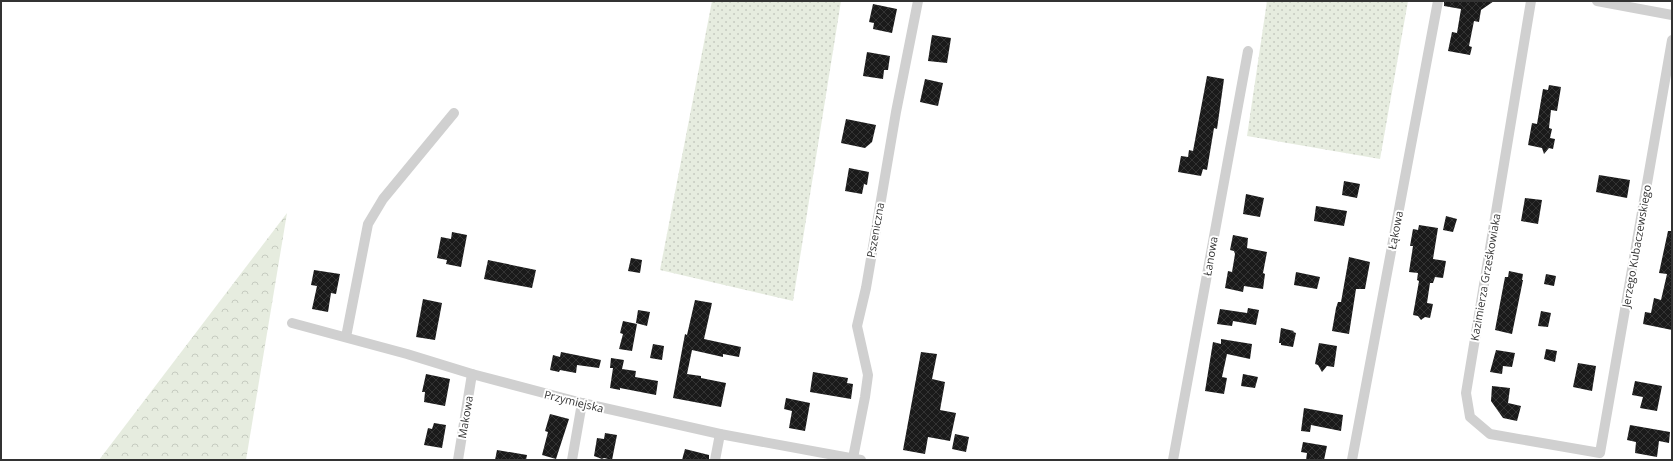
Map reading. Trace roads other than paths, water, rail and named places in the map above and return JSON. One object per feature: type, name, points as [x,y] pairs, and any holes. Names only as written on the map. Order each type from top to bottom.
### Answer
[{"type":"street","name":"Pszeniczna","points":[[857,459],[868,375],[857,326],[866,288],[896,112],[918,1]]},
{"type":"street","name":"Łąkowa","points":[[1352,460],[1438,1]]},
{"type":"street","name":"Kazimierza Grześkowiaka","points":[[1532,1],[1466,393],[1470,417],[1490,434],[1600,453]]},
{"type":"street","points":[[1597,1],[1672,15]]},
{"type":"street","name":"Jerzego Kubaczewskiego","points":[[1600,453],[1672,40]]},
{"type":"street","name":"Łanowa","points":[[1173,460],[1248,51]]},
{"type":"street","points":[[346,336],[368,224],[383,199],[454,112]]},
{"type":"street","name":"Przymiejska","points":[[292,323],[346,336],[472,374],[582,403],[720,434],[837,458],[857,459]]},
{"type":"street","name":"Makowa","points":[[458,460],[472,374]]},
{"type":"street","points":[[572,460],[582,403]]},
{"type":"street","points":[[715,460],[720,434]]}]
